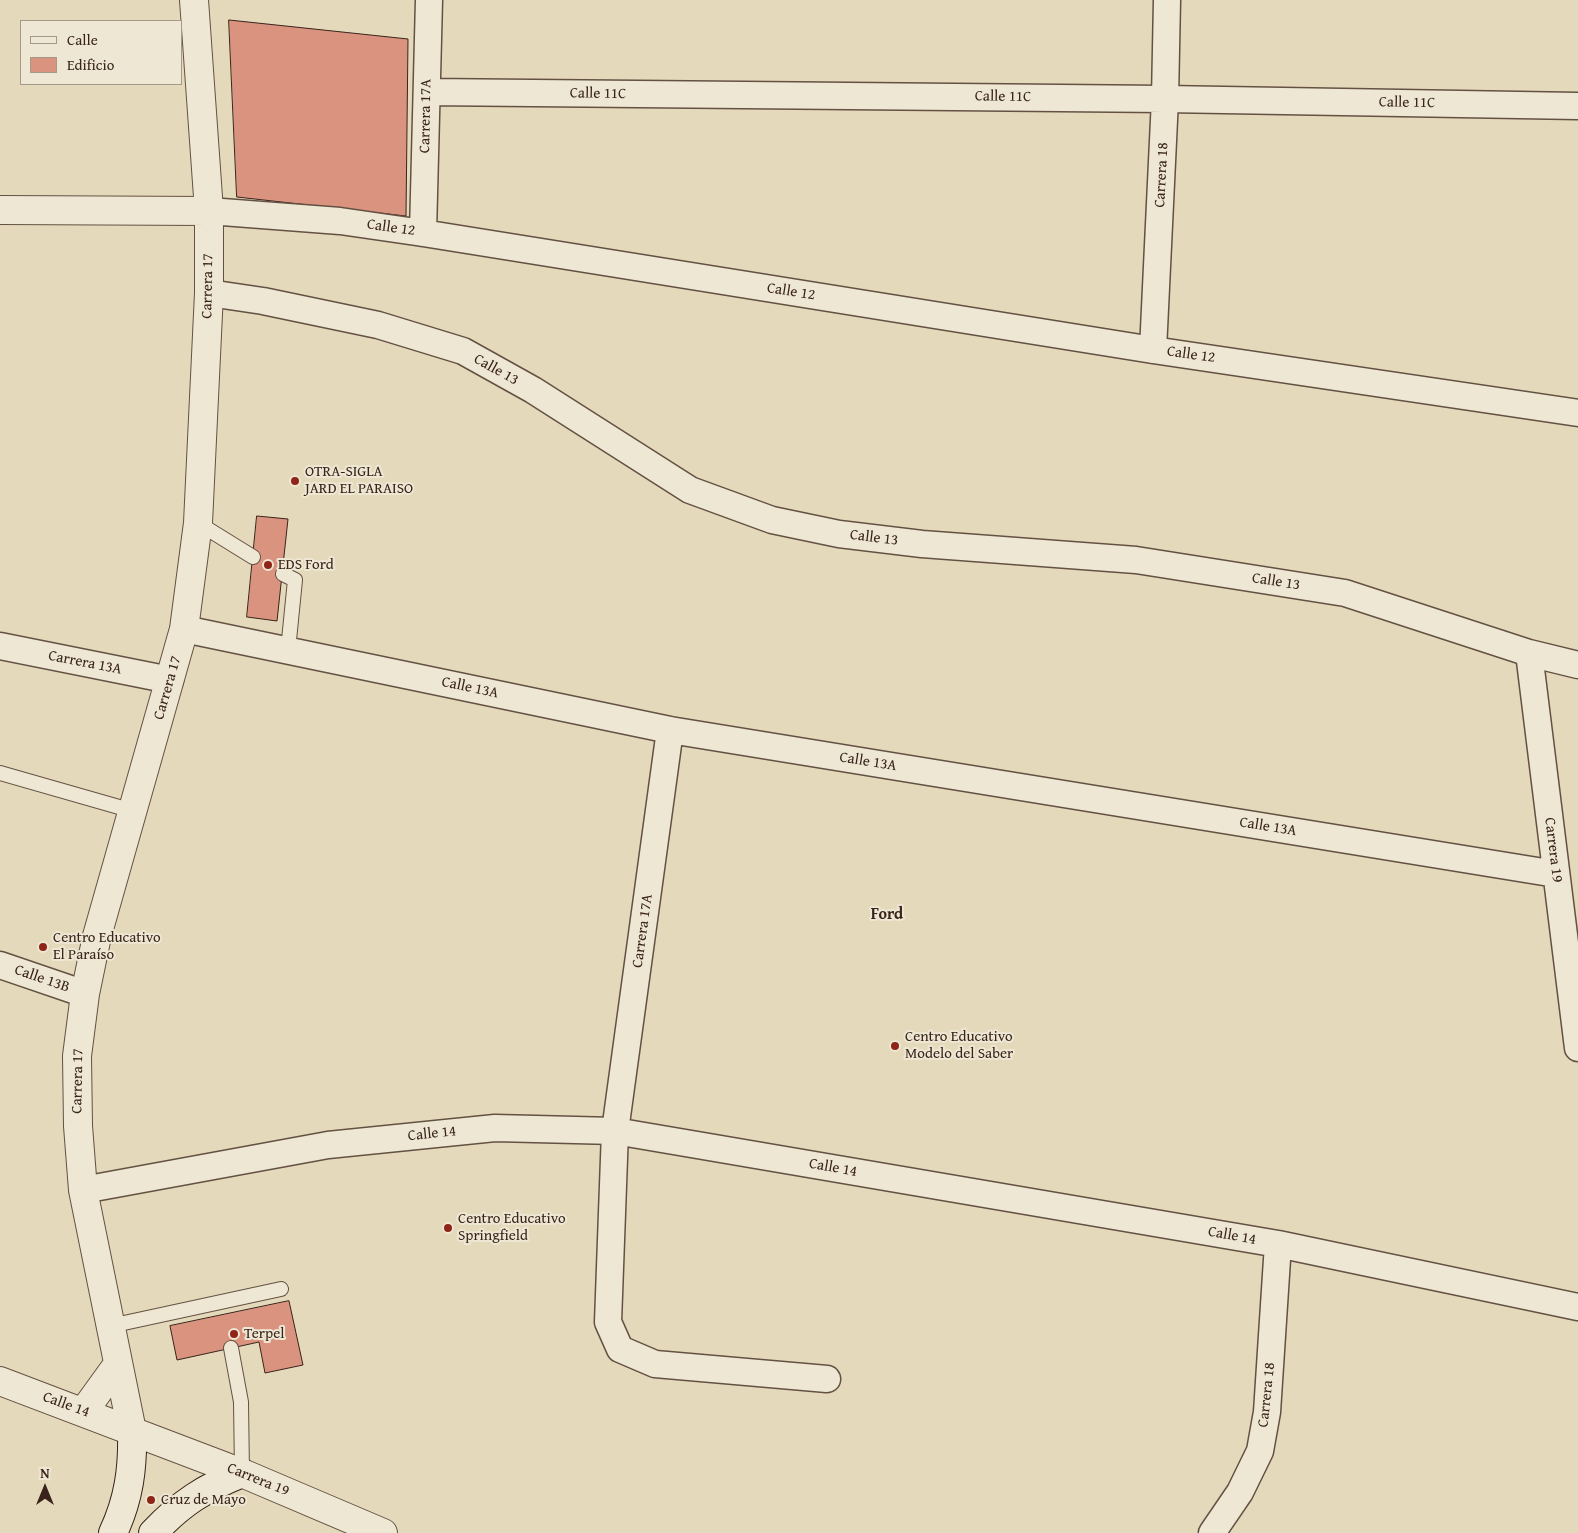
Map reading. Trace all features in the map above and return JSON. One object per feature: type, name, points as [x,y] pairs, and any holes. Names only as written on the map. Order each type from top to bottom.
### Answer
[{"type":"street","name":"Carrera 17","points":[[113,1533],[130,1489],[133,1460],[132,1430],[83,1190],[78,1126],[77,1056],[85,994],[97,936],[184,629],[198,523],[209,293],[208,211],[194,0]]},
{"type":"street","name":"Carrera 17A","points":[[423,233],[429,0]]},
{"type":"street","name":"Carrera 18","points":[[1153,350],[1165,99],[1167,0]]},
{"type":"street","name":"Calle 11C","points":[[427,92],[1165,99],[1578,106]]},
{"type":"street","name":"Calle 12","points":[[0,210],[208,211],[340,221],[1153,350],[1578,413]]},
{"type":"street","name":"Calle 13","points":[[209,293],[263,301],[378,325],[463,352],[532,390],[690,490],[772,520],[839,534],[922,544],[1136,560],[1344,593],[1529,653],[1578,665]]},
{"type":"street","name":"Calle 13A","points":[[184,629],[670,730],[1556,874]]},
{"type":"street","name":"Carrera 13A","points":[[0,646],[170,680]]},
{"type":"street","name":"Carrera 19","points":[[1529,653],[1578,1048]]},
{"type":"street","name":"Carrera 17A","points":[[670,730],[615,1131],[608,1322],[620,1349],[654,1364],[827,1379]]},
{"type":"street","name":"Calle 13B","points":[[0,965],[85,994]]},
{"type":"street","name":"Calle 14","points":[[83,1190],[328,1145],[495,1128],[615,1131],[1278,1244],[1578,1307]]},
{"type":"street","name":"Carrera 18","points":[[1212,1533],[1240,1492],[1260,1451],[1267,1412],[1278,1244]]},
{"type":"street","points":[[84,1411],[118,1364]]},
{"type":"street","name":"Calle 14","points":[[0,1381],[132,1430]]},
{"type":"street","name":"Carrera 19","points":[[132,1430],[242,1473],[383,1533]]},
{"type":"street","points":[[153,1533],[179,1507],[209,1487],[242,1473]]},
{"type":"lane","points":[[198,523],[253,556]]},
{"type":"lane","points":[[283,574],[295,580],[288,650]]},
{"type":"lane","points":[[0,773],[133,811]]},
{"type":"lane","points":[[110,1326],[220,1309],[281,1288]]},
{"type":"lane","points":[[231,1348],[241,1402],[242,1473]]},
{"type":"building","points":[[229,20],[408,39],[406,216],[237,197]]},
{"type":"building","name":"EDS Ford","points":[[257,516],[288,519],[277,621],[247,617]]},
{"type":"building","name":"Terpel","points":[[289,1301],[303,1365],[265,1373],[259,1342],[177,1360],[170,1326]]},
{"type":"place","name":"OTRA-SIGLA JARD EL PARAISO","points":[[295,481]]},
{"type":"place","name":"EDS Ford","points":[[268,565]]},
{"type":"place","name":"Centro Educativo El Paraíso","points":[[43,947]]},
{"type":"place","name":"Centro Educativo Modelo del Saber","points":[[895,1046]]},
{"type":"place","name":"Centro Educativo Springfield","points":[[448,1228]]},
{"type":"place","name":"Terpel","points":[[234,1334]]},
{"type":"place","name":"Cruz de Mayo","points":[[151,1500]]},
{"type":"district","name":"Ford","points":[[887,915]]}]
